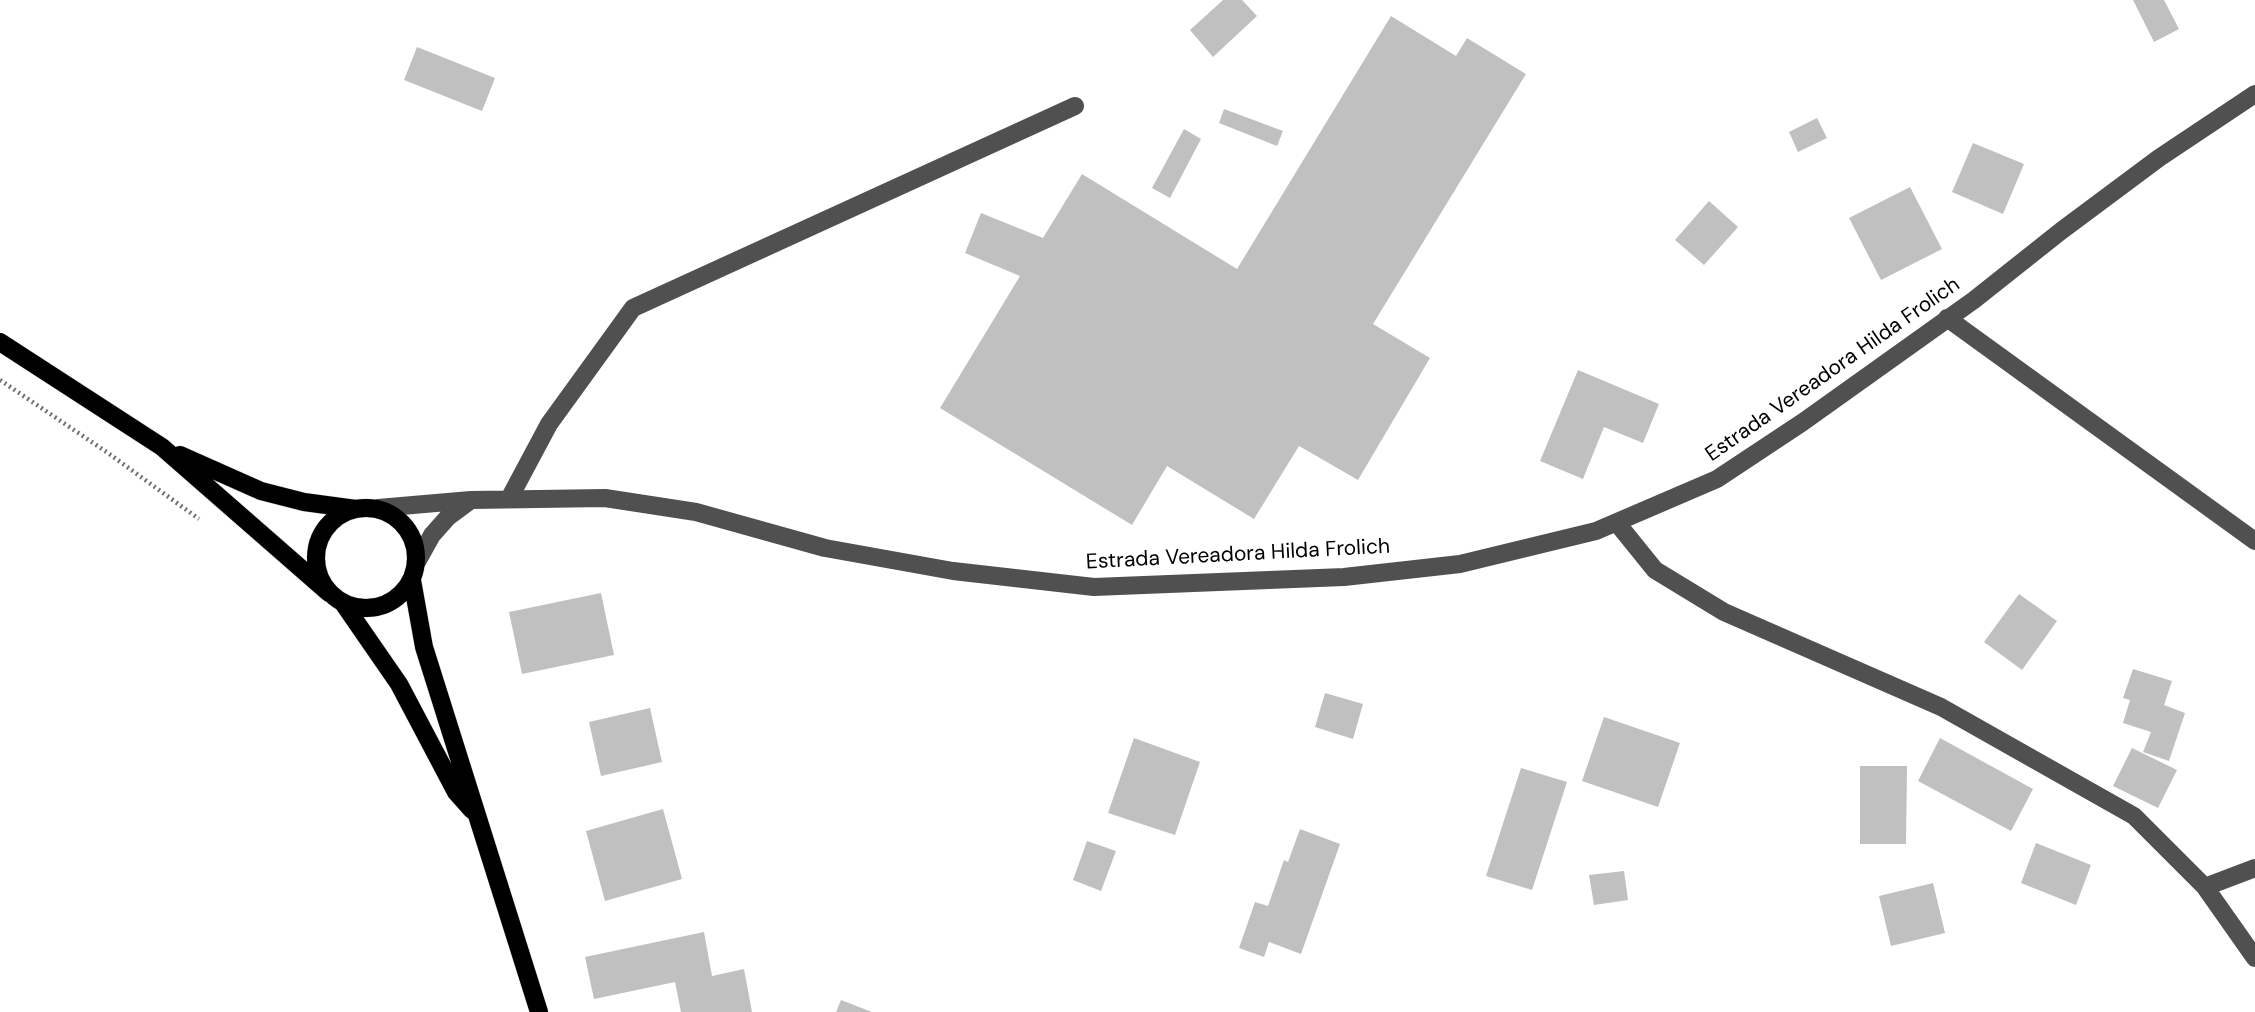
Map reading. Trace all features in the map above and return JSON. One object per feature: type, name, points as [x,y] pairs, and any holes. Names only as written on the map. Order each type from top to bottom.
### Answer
[{"type":"main road","points":[[0,342],[162,447],[336,598],[364,609],[383,606],[400,596],[412,580],[417,562],[415,542],[405,526],[391,514],[378,508],[359,509],[303,502],[261,491],[162,447]]},
{"type":"main road","points":[[359,509],[334,519],[321,535],[316,555],[318,576],[399,684],[456,792],[479,818]]},
{"type":"main road","points":[[412,580],[424,647],[539,1012]]},
{"type":"street","name":"Estrada Vereadora Hilda Frolich","points":[[378,508],[471,500],[605,498],[683,510],[825,548],[953,571],[1094,587],[1343,578],[1460,564],[1596,531],[1717,479],[1803,422],[1947,318],[2159,158],[2255,94]]},
{"type":"street","points":[[509,499],[550,424],[633,308],[1075,106]]},
{"type":"street","points":[[1947,318],[2255,541]]},
{"type":"street","points":[[417,562],[432,535],[448,517],[471,500]]},
{"type":"street","points":[[1617,523],[1655,570],[1724,612],[1941,707],[2134,816],[2205,887],[2255,958]]},
{"type":"street","points":[[2205,887],[2255,868]]},
{"type":"path","points":[[0,380],[208,525]]},
{"type":"building","points":[[1223,0],[1242,0],[1257,16],[1213,57],[1190,30]]},
{"type":"building","points":[[2133,0],[2164,0],[2179,29],[2154,42]]},
{"type":"building","points":[[1391,16],[1456,56],[1467,38],[1526,74],[1373,324],[1430,358],[1358,480],[1299,446],[1254,519],[1167,466],[1132,525],[940,408],[1020,276],[965,253],[981,213],[1043,238],[1082,174],[1237,269]]},
{"type":"building","points":[[417,47],[495,78],[482,111],[404,80]]},
{"type":"building","points":[[1224,109],[1283,131],[1277,146],[1219,123]]},
{"type":"building","points":[[1817,118],[1827,138],[1798,152],[1789,132]]},
{"type":"building","points":[[1184,129],[1201,139],[1170,198],[1152,188]]},
{"type":"building","points":[[1973,143],[2024,164],[2003,214],[1952,192]]},
{"type":"building","points":[[1910,187],[1942,249],[1881,280],[1849,218]]},
{"type":"building","points":[[1709,201],[1738,227],[1704,265],[1675,240]]},
{"type":"building","points":[[1578,370],[1659,404],[1643,443],[1604,427],[1583,479],[1540,461]]},
{"type":"building","points":[[601,593],[614,655],[522,674],[509,612]]},
{"type":"building","points":[[2019,594],[2057,621],[2022,670],[1984,642]]},
{"type":"building","points":[[2133,669],[2172,681],[2164,705],[2185,713],[2169,761],[2143,752],[2151,732],[2123,723],[2130,700],[2123,698]]},
{"type":"building","points":[[1325,693],[1363,704],[1353,739],[1315,727]]},
{"type":"building","points":[[650,708],[662,762],[601,776],[589,722]]},
{"type":"building","points":[[1604,717],[1680,743],[1658,807],[1582,781]]},
{"type":"building","points":[[1134,738],[1200,762],[1175,835],[1108,813]]},
{"type":"building","points":[[1940,738],[2033,789],[2011,831],[1918,781]]},
{"type":"building","points":[[2132,748],[2177,770],[2158,808],[2113,786]]},
{"type":"building","points":[[1860,766],[1907,766],[1906,844],[1860,844]]},
{"type":"building","points":[[1521,768],[1567,782],[1532,890],[1486,876]]},
{"type":"building","points":[[663,809],[682,879],[605,901],[586,831]]},
{"type":"building","points":[[1300,829],[1340,844],[1301,954],[1269,942],[1264,957],[1239,948],[1255,902],[1268,906],[1284,860],[1288,862]]},
{"type":"building","points":[[1087,841],[1116,851],[1101,891],[1073,880]]},
{"type":"building","points":[[2036,843],[2091,865],[2076,905],[2021,883]]},
{"type":"building","points":[[1624,871],[1628,900],[1594,905],[1589,875]]},
{"type":"building","points":[[1933,883],[1945,933],[1891,946],[1879,896]]},
{"type":"building","points":[[704,932],[712,976],[744,969],[752,1012],[681,1012],[675,982],[594,999],[585,957]]},
{"type":"building","points":[[841,1000],[872,1012],[836,1012]]}]
